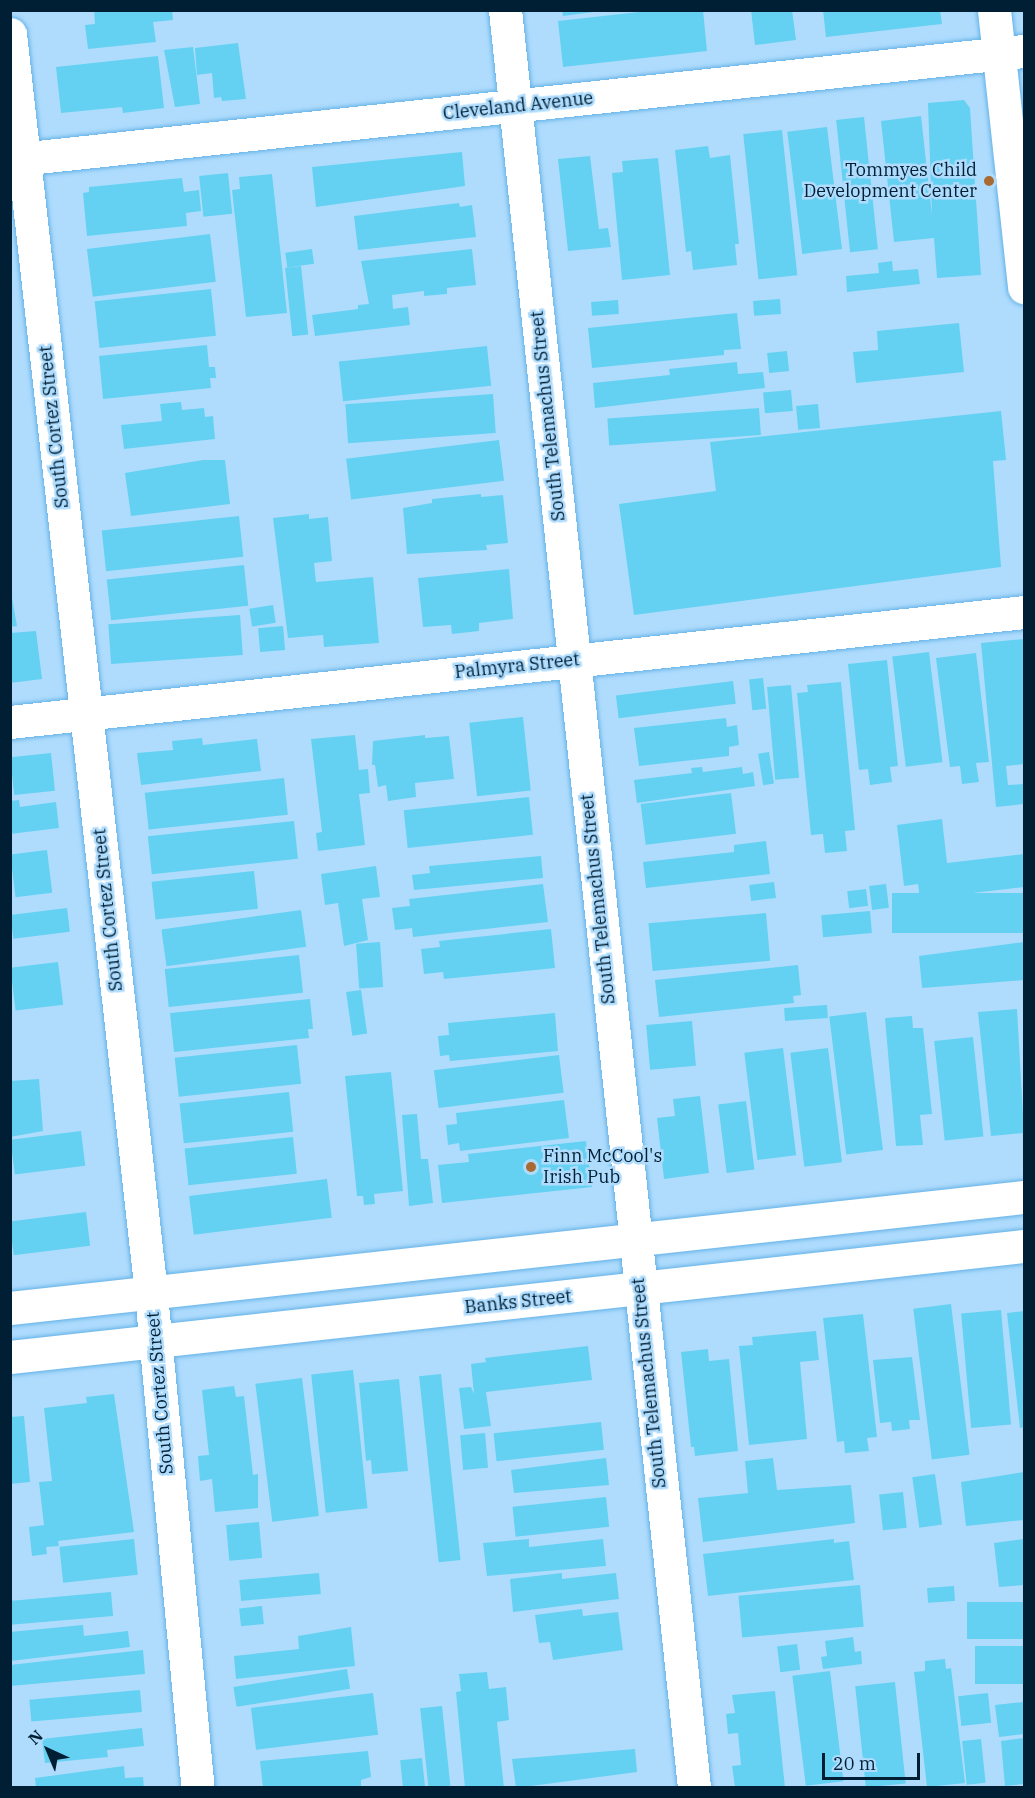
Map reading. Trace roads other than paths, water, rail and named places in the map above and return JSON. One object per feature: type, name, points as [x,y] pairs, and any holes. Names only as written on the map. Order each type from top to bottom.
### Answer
[{"type":"street","name":"South Telemachus Street","points":[[505,10],[638,1288],[694,1788]]},
{"type":"street","points":[[994,10],[1012,52],[1024,287]]},
{"type":"street","name":"South Cortez Street","points":[[10,34],[17,159],[86,713],[151,1294],[198,1788]]},
{"type":"street","name":"Cleveland Avenue","points":[[17,159],[1012,52]]},
{"type":"street","name":"Palmyra Street","points":[[10,722],[1024,612]]},
{"type":"street","points":[[10,1308],[1024,1197]]},
{"type":"street","name":"Banks Street","points":[[10,1358],[1024,1246]]},
{"type":"place","name":"Tommyes Child Development Center","points":[[989,181]]},
{"type":"place","name":"Finn McCool's Irish Pub","points":[[531,1167]]}]
